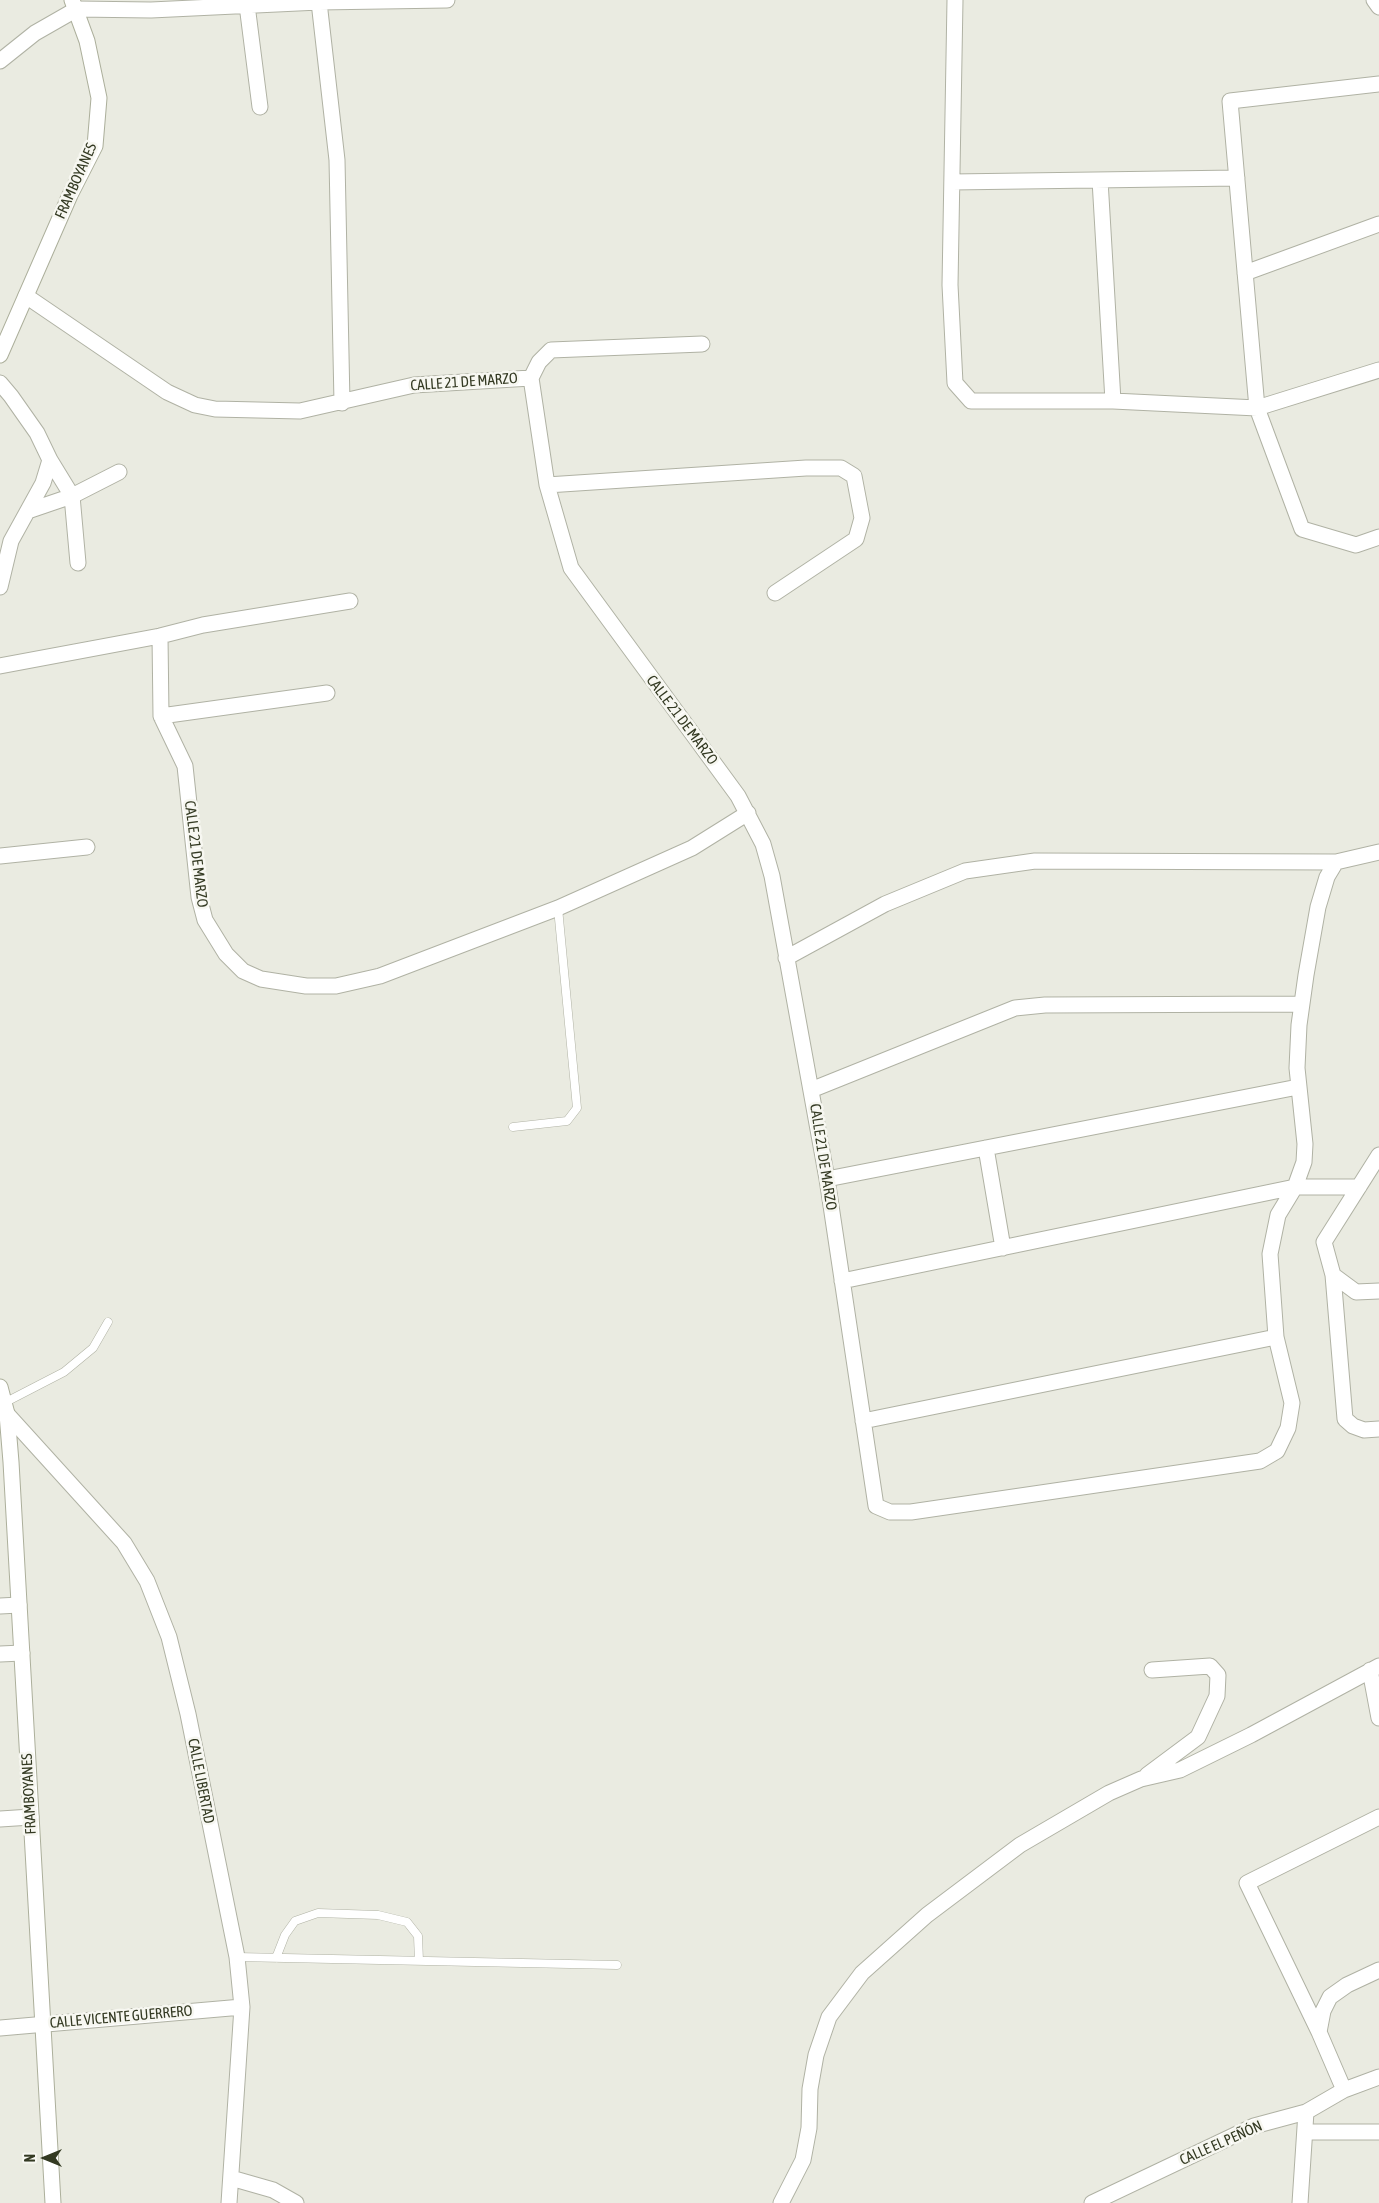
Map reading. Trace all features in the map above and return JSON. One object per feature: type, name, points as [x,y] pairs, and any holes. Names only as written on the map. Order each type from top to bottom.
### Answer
[{"type":"street","points":[[0,61],[74,5],[247,5],[290,2],[447,0]]},
{"type":"street","points":[[956,0],[950,285],[955,383],[971,401],[1113,401],[1256,408],[1379,370]]},
{"type":"street","points":[[1374,0],[1379,7]]},
{"type":"street","points":[[319,2],[337,160],[342,403]]},
{"type":"street","name":"FRAMBOYANES","points":[[0,355],[70,195],[95,146],[100,98],[87,41],[74,5]]},
{"type":"street","points":[[247,5],[260,107]]},
{"type":"street","points":[[1379,84],[1230,102],[1256,408],[1302,529],[1356,545],[1379,537]]},
{"type":"street","points":[[952,182],[1236,178]]},
{"type":"street","points":[[1100,180],[1113,401]]},
{"type":"street","points":[[1245,274],[1379,224]]},
{"type":"street","name":"CALLE 21 DE MARZO","points":[[26,296],[167,392],[195,405],[215,409],[300,411],[342,403],[382,390],[414,385],[531,378],[547,485],[571,568],[738,796],[763,844],[770,868],[812,1090],[876,1506],[890,1512],[911,1512],[1260,1461],[1276,1451],[1288,1428],[1292,1403],[1276,1337]]},
{"type":"street","points":[[531,378],[539,362],[551,350],[702,344]]},
{"type":"street","points":[[0,383],[37,433],[50,460],[72,496],[78,563]]},
{"type":"street","points":[[0,587],[11,541],[43,483],[50,460]]},
{"type":"street","points":[[547,485],[806,468],[841,468],[854,476],[862,518],[856,539],[775,593]]},
{"type":"street","points":[[28,511],[72,496],[120,472]]},
{"type":"street","points":[[0,666],[160,636],[203,625],[350,601]]},
{"type":"street","name":"CALLE 21 DE MARZO","points":[[160,636],[162,716],[185,766],[199,897],[205,920],[226,954],[243,971],[261,979],[306,986],[336,986],[380,976],[558,908],[692,848],[748,813]]},
{"type":"street","points":[[162,716],[327,692]]},
{"type":"street","points":[[0,856],[87,848]]},
{"type":"street","points":[[786,958],[885,904],[965,871],[1035,861],[1336,862],[1379,852]]},
{"type":"street","points":[[863,1421],[1276,1337],[1270,1254],[1278,1215],[1295,1187],[1304,1162],[1305,1153],[1298,1087],[1302,1004],[1318,907],[1327,877],[1336,862]]},
{"type":"street","points":[[812,1090],[1015,1008],[1045,1004],[1302,1004]]},
{"type":"street","points":[[827,1179],[1298,1087]]},
{"type":"street","points":[[986,1148],[1002,1248]]},
{"type":"street","points":[[1379,1155],[1324,1242],[1333,1275],[1345,1419],[1353,1426],[1364,1430],[1379,1429]]},
{"type":"street","points":[[842,1280],[1295,1187],[1358,1187]]},
{"type":"street","points":[[1333,1275],[1356,1292],[1379,1291]]},
{"type":"street","name":"FRAMBOYANES","points":[[0,1387],[6,1408],[19,1605],[53,2203]]},
{"type":"street","name":"CALLE LIBERTAD","points":[[6,1408],[124,1543],[147,1581],[169,1637],[188,1714],[237,1957],[242,2007],[229,2203]]},
{"type":"street","points":[[0,1606],[19,1605]]},
{"type":"street","points":[[0,1654],[22,1653]]},
{"type":"street","points":[[1141,1779],[1198,1738],[1216,1696],[1218,1675],[1210,1666],[1152,1670]]},
{"type":"street","points":[[781,2203],[803,2160],[809,2128],[810,2089],[816,2055],[829,2016],[862,1973],[927,1915],[1020,1845],[1109,1793],[1141,1779],[1180,1770],[1251,1735],[1375,1668],[1379,1718]]},
{"type":"street","points":[[0,1819],[31,1817]]},
{"type":"street","points":[[1344,2090],[1320,2032],[1246,1883],[1379,1817]]},
{"type":"street","points":[[1320,2032],[1323,2011],[1330,1997],[1347,1985],[1379,1970]]},
{"type":"street","name":"CALLE VICENTE GUERRERO","points":[[0,2028],[242,2007]]},
{"type":"street","name":"CALLE EL PEÑÓN","points":[[1092,2203],[1254,2126],[1306,2112],[1344,2090],[1379,2077]]},
{"type":"street","points":[[1300,2203],[1306,2112]]},
{"type":"street","points":[[1306,2132],[1379,2132]]},
{"type":"street","points":[[231,2178],[273,2190],[296,2203]]},
{"type":"lane","points":[[513,1127],[567,1121],[578,1108],[558,908]]},
{"type":"lane","points":[[6,1408],[64,1372],[93,1348],[108,1322]]},
{"type":"lane","points":[[276,1958],[285,1935],[295,1921],[318,1914],[378,1915],[407,1922],[418,1936],[419,1961]]},
{"type":"lane","points":[[237,1957],[617,1965]]}]
